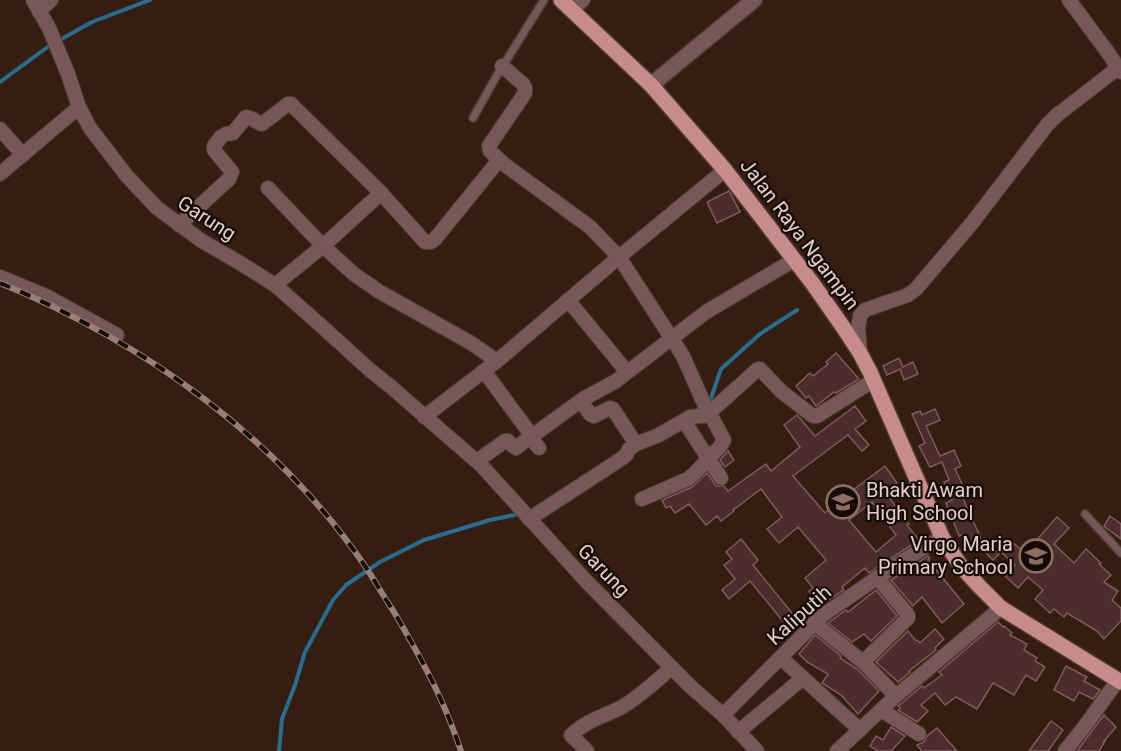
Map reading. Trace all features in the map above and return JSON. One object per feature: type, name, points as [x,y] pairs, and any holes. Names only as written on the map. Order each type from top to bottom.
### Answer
[{"type":"main road","name":"Jalan Raya Ngampin","points":[[572,3],[651,84],[725,170],[843,327],[860,353],[873,380],[942,537],[960,565],[1001,608],[1120,681]]},
{"type":"street","points":[[36,5],[51,0]]},
{"type":"street","points":[[651,84],[754,0]]},
{"type":"street","points":[[860,353],[858,328],[860,316],[865,310],[908,295],[916,289],[972,223],[1047,124],[1120,70],[1068,0]]},
{"type":"street","name":"Garung","points":[[36,5],[55,43],[79,107],[90,128],[126,175],[157,208],[202,241],[275,285],[477,461],[586,581],[757,751]]},
{"type":"street","points":[[502,66],[523,84],[525,93],[489,146],[490,151],[590,227],[619,257],[683,356],[724,440],[723,444],[695,474],[642,499]]},
{"type":"street","points":[[179,225],[229,179],[232,172],[214,150],[214,146],[221,137],[233,133],[246,117],[262,124],[288,104],[291,104],[381,193],[425,242],[435,239],[499,160]]},
{"type":"street","points":[[0,174],[79,107]]},
{"type":"street","points":[[0,129],[23,155]]},
{"type":"street","points":[[424,417],[497,361],[725,170]]},
{"type":"street","points":[[268,188],[323,246],[356,275],[380,292],[463,338],[497,361]]},
{"type":"street","points":[[275,285],[323,246],[381,193]]},
{"type":"street","points":[[477,461],[505,441],[516,448],[533,441],[580,401],[616,381],[699,317],[794,260]]},
{"type":"street","points":[[0,277],[46,296],[117,335]]},
{"type":"street","points":[[568,300],[627,372]]},
{"type":"street","points":[[529,519],[621,459],[634,441],[659,435],[690,417],[709,413],[758,369],[782,392],[813,416],[817,416],[873,380]]},
{"type":"street","points":[[484,371],[533,441]]},
{"type":"street","points":[[580,401],[594,416],[610,408],[614,409],[634,441]]},
{"type":"street","points":[[684,422],[721,478]]},
{"type":"street","name":"Kaliputih","points":[[723,716],[823,615],[877,577],[942,537]]},
{"type":"street","points":[[863,662],[908,618],[908,615],[877,577]]},
{"type":"street","points":[[837,751],[896,696],[1001,608]]},
{"type":"street","points":[[814,623],[863,662],[896,696]]},
{"type":"street","points":[[781,658],[860,730]]},
{"type":"street","points":[[587,751],[566,739],[583,724],[633,700],[672,668]]},
{"type":"street","points":[[738,732],[802,678]]},
{"type":"street","points":[[1065,751],[1120,681]]},
{"type":"street","points":[[881,710],[919,734]]},
{"type":"lane","points":[[473,118],[502,66],[544,0]]},
{"type":"lane","points":[[1085,514],[1121,554]]},
{"type":"building","points":[[729,191],[740,212],[717,223],[707,202]]},
{"type":"building","points":[[836,353],[859,379],[836,393],[834,392],[816,406],[809,396],[806,398],[796,386],[810,373],[813,376],[828,364],[826,362]]},
{"type":"building","points":[[899,358],[903,367],[913,362],[918,374],[904,380],[900,369],[887,375],[883,366]]},
{"type":"building","points":[[855,406],[866,421],[855,429],[869,445],[862,451],[848,435],[793,476],[825,513],[885,466],[897,483],[885,492],[919,540],[869,573],[865,568],[842,587],[844,590],[825,602],[819,595],[815,598],[809,591],[813,588],[805,578],[826,560],[798,527],[779,543],[767,529],[782,517],[761,489],[721,521],[717,516],[706,525],[689,504],[675,513],[670,506],[666,508],[662,500],[692,487],[707,473],[716,486],[724,486],[728,491],[766,464],[771,471],[800,447],[784,425],[797,415],[815,436]],"holes":[[[872,502],[896,535],[876,552],[849,520]]]},
{"type":"building","points":[[935,409],[940,420],[926,426],[940,456],[954,450],[961,466],[955,469],[966,492],[961,494],[984,545],[972,551],[964,534],[959,536],[946,503],[952,500],[944,482],[949,480],[942,462],[930,467],[919,446],[925,443],[912,414],[920,411],[922,415]]},
{"type":"building","points":[[728,451],[734,460],[725,467],[720,460]]},
{"type":"building","points":[[1110,516],[1121,524],[1121,539],[1104,526]]},
{"type":"building","points":[[1057,517],[1069,528],[1054,544],[1074,563],[1086,549],[1111,575],[1104,582],[1118,591],[1112,600],[1121,608],[1121,621],[1104,639],[1097,631],[1067,613],[1064,617],[1054,609],[1050,613],[1035,599],[1043,590],[1028,577],[1018,588],[1005,576],[1015,565],[1001,552],[1011,541],[1025,553]]},
{"type":"building","points":[[741,539],[758,560],[753,565],[800,623],[791,631],[750,581],[729,599],[722,590],[735,579],[724,565],[732,559],[726,552]]},
{"type":"building","points":[[988,543],[999,554],[993,560],[982,549]]},
{"type":"building","points":[[928,556],[930,558],[928,560],[964,604],[942,623],[922,597],[913,606],[891,580]]},
{"type":"building","points":[[876,590],[897,616],[871,641],[864,634],[852,642],[828,623],[846,610],[848,612]]},
{"type":"building","points":[[998,622],[1012,633],[1010,635],[1027,644],[1024,650],[1037,658],[1035,661],[1045,667],[1036,681],[1026,675],[1014,695],[993,683],[977,709],[956,697],[945,705],[935,693],[921,705],[928,711],[917,722],[898,710],[900,708],[898,706],[922,686],[924,688],[942,675],[939,672]]},
{"type":"building","points":[[935,629],[944,639],[935,648],[936,650],[898,682],[876,662],[908,631],[920,643]]},
{"type":"building","points":[[815,635],[841,656],[840,658],[857,669],[879,691],[858,714],[841,695],[822,683],[828,674],[807,662],[799,654]]},
{"type":"building","points":[[1066,666],[1087,677],[1084,681],[1100,690],[1093,699],[1079,692],[1074,701],[1054,690]]},
{"type":"building","points":[[1104,715],[1116,727],[1099,751],[1077,751]]},
{"type":"building","points":[[1051,721],[1063,730],[1048,751],[1029,751]]},
{"type":"building","points":[[891,727],[905,736],[891,751],[878,751],[870,746],[876,736],[883,740]]},
{"type":"building","points":[[937,728],[957,751],[922,751],[917,745],[924,742],[927,736]]},
{"type":"waterway","points":[[0,82],[49,46],[92,22],[150,0]]},
{"type":"waterway","points":[[695,411],[710,401],[721,369],[760,334],[797,310]]},
{"type":"waterway","points":[[279,751],[282,719],[305,652],[333,600],[346,585],[380,562],[424,540],[490,520],[519,514]]},
{"type":"railway","points":[[0,283],[105,334],[155,364],[249,435],[291,476],[330,519],[365,566],[394,612],[436,689],[461,751]]},
{"type":"place","name":"Bhakti Awam High School","points":[[843,502]]},
{"type":"place","name":"Virgo Maria Primary School","points":[[1036,556]]}]
